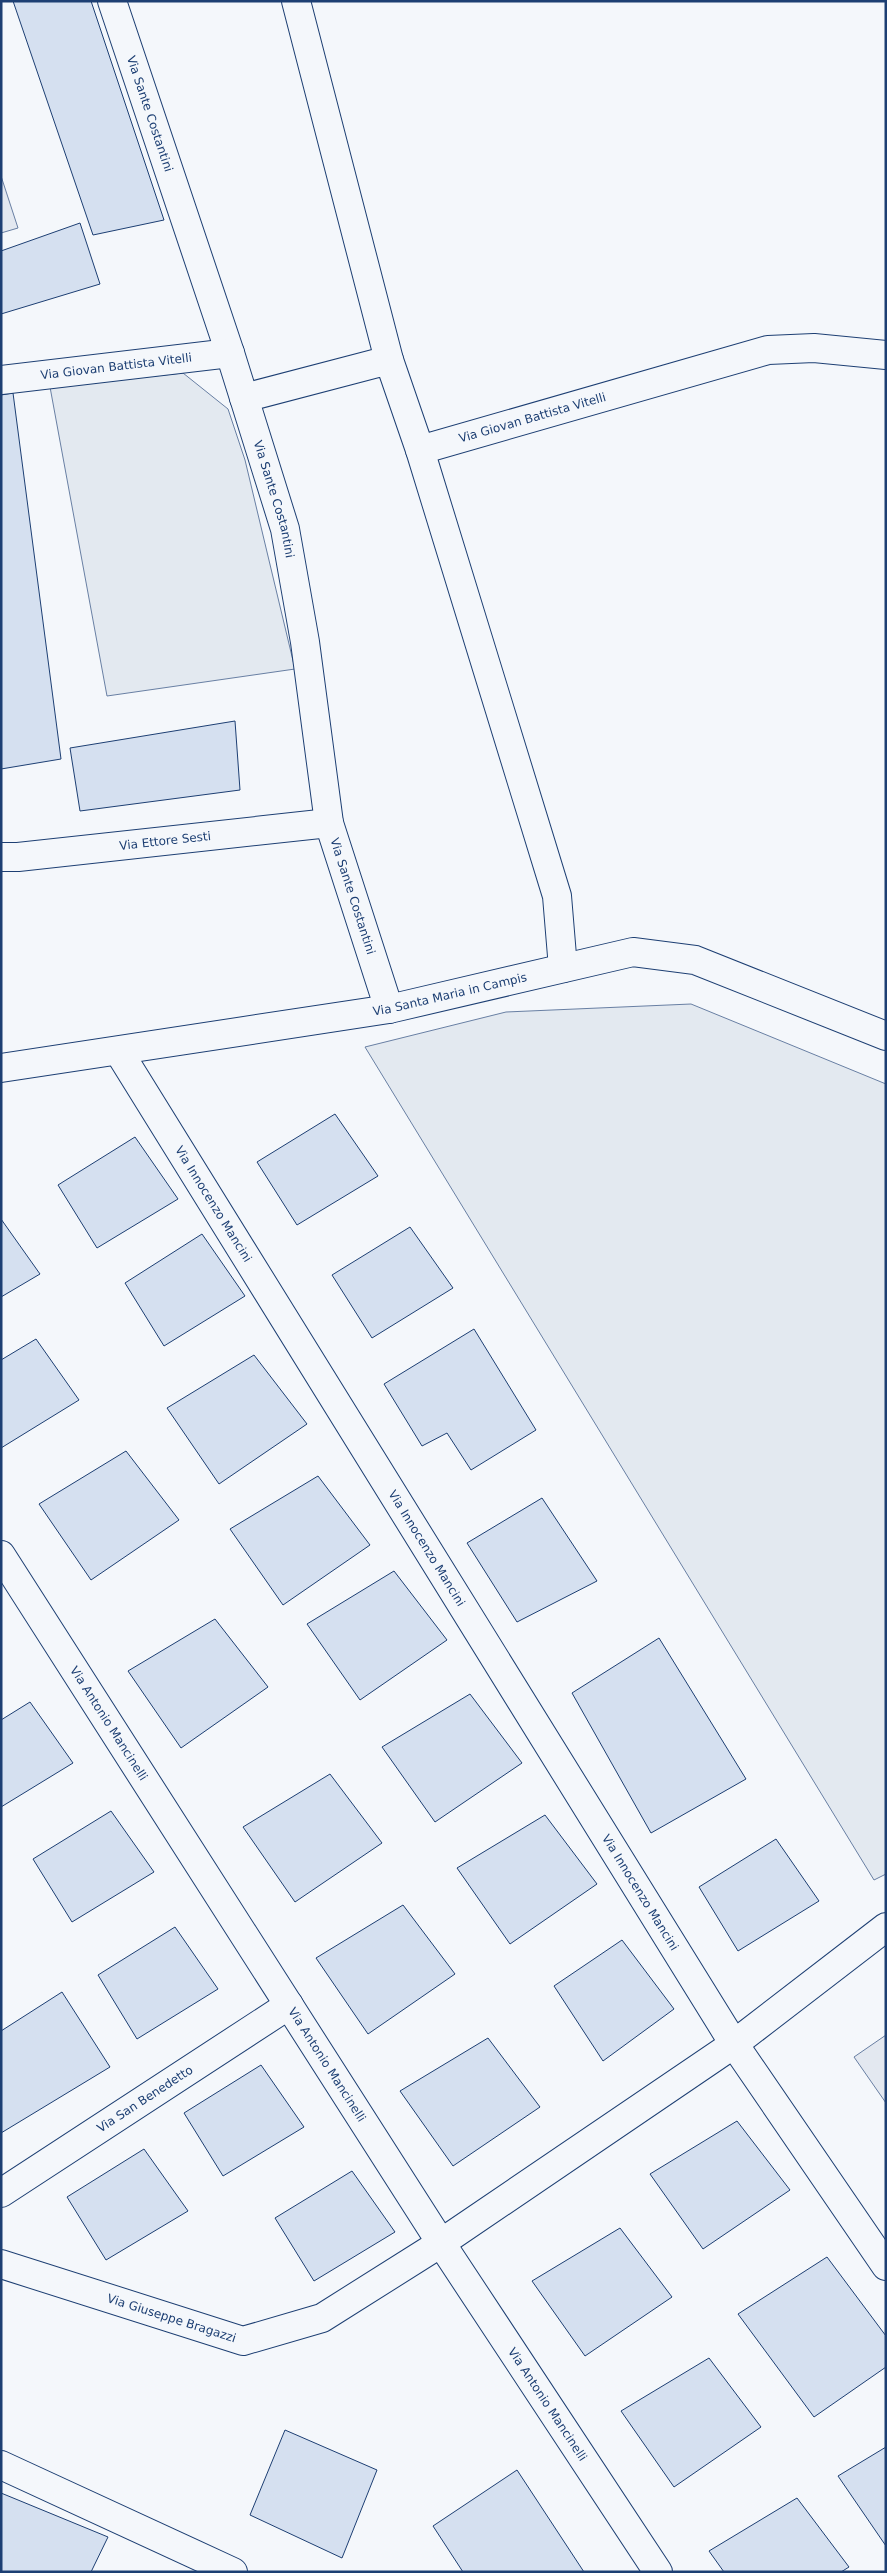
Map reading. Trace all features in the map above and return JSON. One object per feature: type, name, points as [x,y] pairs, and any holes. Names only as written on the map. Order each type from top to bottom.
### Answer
[{"type":"street","name":"Via Sante Costantini","points":[[112,1],[230,353],[285,529],[305,642],[329,823],[389,1009]]},
{"type":"street","points":[[296,1],[388,360],[420,450],[557,896],[563,968]]},
{"type":"street","name":"Via Giovan Battista Vitelli","points":[[420,450],[768,350],[814,348],[886,355]]},
{"type":"street","name":"Via Giovan Battista Vitelli","points":[[1,380],[230,353]]},
{"type":"street","points":[[244,398],[388,360]]},
{"type":"street","name":"Via Ettore Sesti","points":[[1,857],[18,857],[329,823]]},
{"type":"street","name":"Via Santa Maria in Campis","points":[[1,1068],[118,1052],[389,1009],[633,952],[694,960],[886,1036]]},
{"type":"street","name":"Via Innocenzo Mancini","points":[[118,1052],[734,2044],[886,2266]]},
{"type":"street","name":"Via Antonio Mancinelli","points":[[1,1555],[441,2243],[658,2572]]},
{"type":"street","points":[[441,2243],[734,2044],[886,1927]]},
{"type":"street","name":"Via San Benedetto","points":[[1,2193],[289,2005]]},
{"type":"street","name":"Via Giuseppe Bragazzi","points":[[1,2264],[243,2341],[322,2318],[441,2243]]},
{"type":"street","points":[[1,2465],[233,2572]]},
{"type":"shaded area","points":[[1,176],[18,228],[1,233]]},
{"type":"shaded area","points":[[183,373],[228,409],[245,460],[295,669],[107,696],[50,387]]},
{"type":"shaded area","points":[[691,1004],[886,1084],[886,1874],[874,1880],[365,1047],[506,1012]]},
{"type":"shaded area","points":[[886,2035],[886,2103],[854,2057]]},
{"type":"building","points":[[13,1],[91,1],[164,220],[93,235]]},
{"type":"building","points":[[80,223],[100,284],[1,314],[1,251]]},
{"type":"building","points":[[13,393],[61,759],[1,769],[1,395]]},
{"type":"building","points":[[235,721],[240,790],[80,811],[70,748]]},
{"type":"building","points":[[335,1114],[378,1176],[297,1225],[257,1162]]},
{"type":"building","points":[[135,1137],[178,1199],[97,1248],[58,1185]]},
{"type":"building","points":[[1,1219],[40,1274],[1,1297]]},
{"type":"building","points":[[410,1227],[453,1288],[372,1338],[332,1275]]},
{"type":"building","points":[[202,1234],[245,1296],[164,1346],[125,1283]]},
{"type":"building","points":[[474,1329],[536,1430],[471,1470],[447,1433],[422,1446],[384,1384]]},
{"type":"building","points":[[36,1339],[79,1400],[1,1448],[1,1360]]},
{"type":"building","points":[[254,1355],[307,1424],[219,1484],[167,1408]]},
{"type":"building","points":[[126,1451],[179,1520],[91,1580],[39,1504]]},
{"type":"building","points":[[318,1476],[370,1545],[283,1605],[230,1529]]},
{"type":"building","points":[[542,1498],[597,1581],[517,1622],[467,1543]]},
{"type":"building","points":[[394,1571],[447,1640],[360,1700],[307,1624]]},
{"type":"building","points":[[215,1619],[268,1687],[181,1748],[128,1671]]},
{"type":"building","points":[[659,1638],[746,1779],[651,1833],[572,1693]]},
{"type":"building","points":[[470,1694],[522,1763],[435,1822],[382,1747]]},
{"type":"building","points":[[30,1702],[73,1763],[1,1807],[1,1720]]},
{"type":"building","points":[[330,1774],[382,1843],[295,1902],[243,1827]]},
{"type":"building","points":[[111,1811],[154,1872],[72,1922],[33,1859]]},
{"type":"building","points":[[545,1815],[597,1884],[510,1944],[457,1868]]},
{"type":"building","points":[[776,1839],[819,1901],[738,1951],[699,1887]]},
{"type":"building","points":[[403,1905],[455,1974],[368,2034],[316,1958]]},
{"type":"building","points":[[175,1927],[218,1989],[137,2039],[98,1975]]},
{"type":"building","points":[[622,1940],[674,2009],[603,2061],[554,1986]]},
{"type":"building","points":[[62,1992],[110,2067],[1,2133],[1,2031]]},
{"type":"building","points":[[488,2038],[540,2107],[453,2166],[400,2091]]},
{"type":"building","points":[[261,2065],[304,2127],[223,2176],[184,2113]]},
{"type":"building","points":[[737,2121],[790,2190],[703,2249],[650,2174]]},
{"type":"building","points":[[144,2149],[188,2211],[106,2260],[67,2197]]},
{"type":"building","points":[[352,2171],[395,2232],[314,2281],[275,2218]]},
{"type":"building","points":[[620,2228],[672,2297],[585,2356],[532,2281]]},
{"type":"building","points":[[827,2257],[886,2336],[886,2367],[814,2417],[738,2314]]},
{"type":"building","points":[[709,2358],[761,2427],[674,2487],[621,2411]]},
{"type":"building","points":[[285,2430],[377,2470],[342,2558],[250,2515]]},
{"type":"building","points":[[886,2447],[886,2546],[838,2476]]},
{"type":"building","points":[[517,2470],[584,2572],[463,2572],[433,2526]]},
{"type":"building","points":[[1,2493],[108,2537],[91,2572],[1,2572]]},
{"type":"building","points":[[797,2498],[849,2567],[841,2572],[724,2572],[709,2551]]}]
